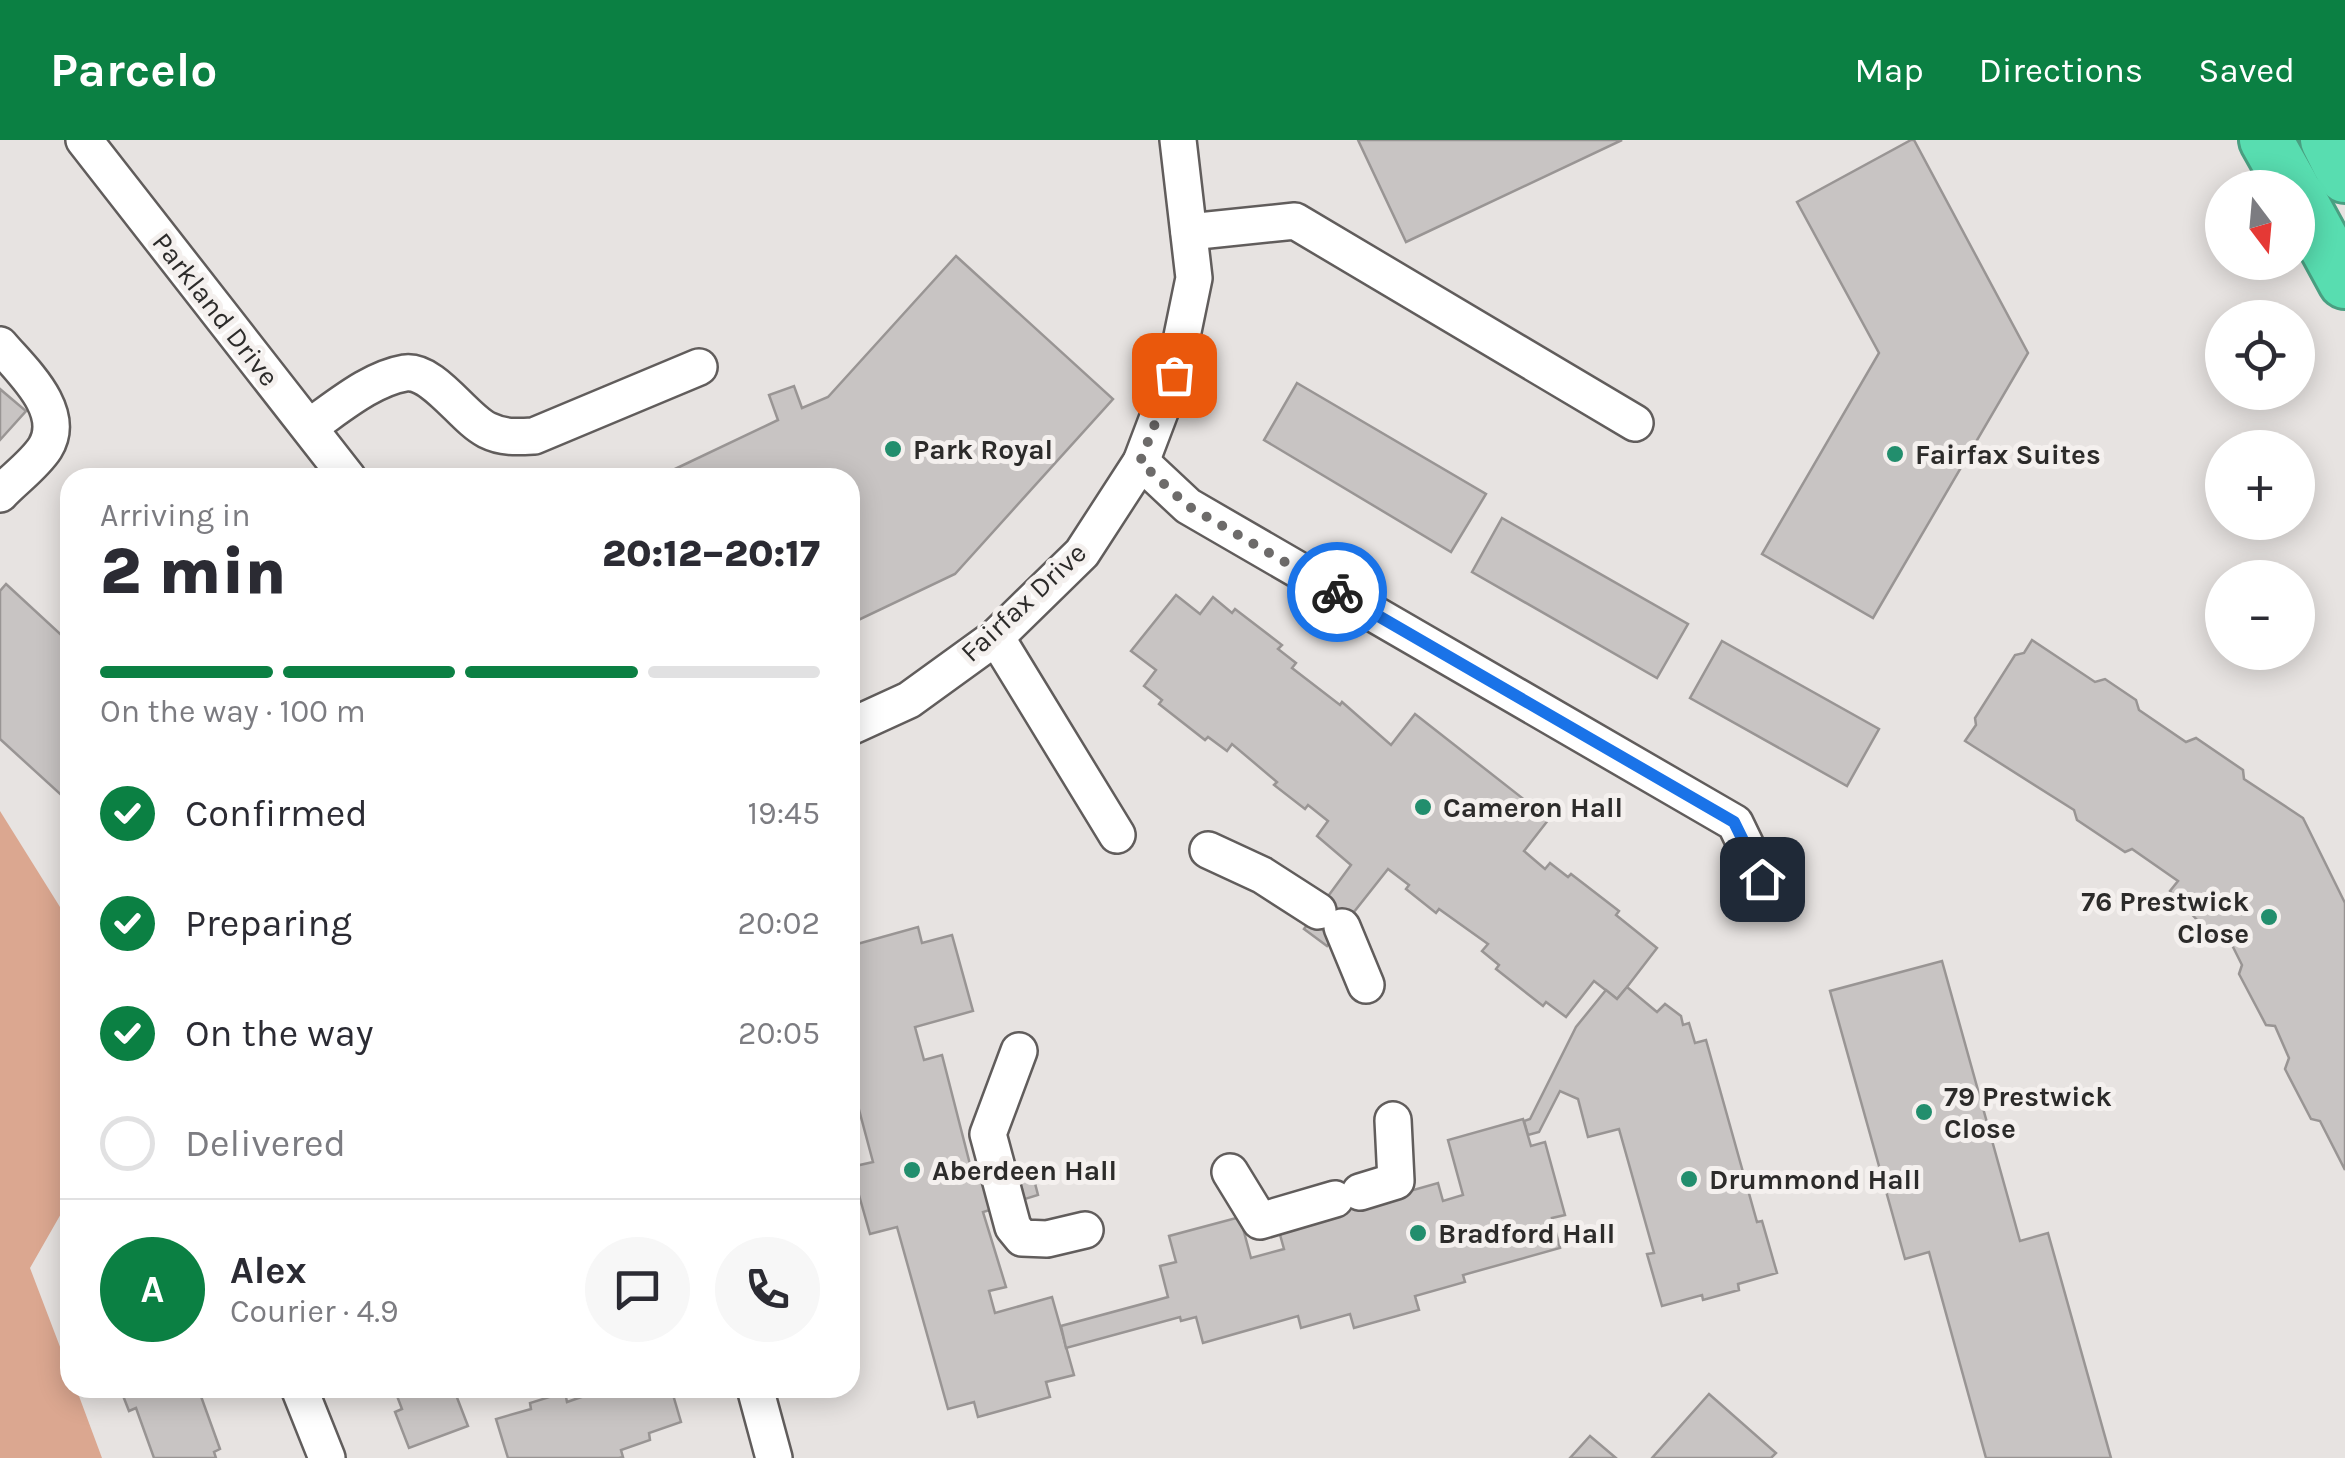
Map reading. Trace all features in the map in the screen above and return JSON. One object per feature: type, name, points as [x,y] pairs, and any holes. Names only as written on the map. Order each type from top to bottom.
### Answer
[{"type":"highway","points":[[2266,140],[2282,170]]},
{"type":"highway","points":[[2327,140],[2345,176]]},
{"type":"highway","points":[[2315,227],[2345,282]]},
{"type":"street","name":"Parkland Drive","points":[[84,140],[340,468]]},
{"type":"street","name":"Fairfax Drive","points":[[860,722],[909,700],[996,636],[1082,554],[1140,462],[1174,375],[1194,278],[1178,140]]},
{"type":"street","points":[[1189,232],[1295,221],[1635,423]]},
{"type":"street","points":[[0,346],[42,394],[50,421],[47,446],[0,494]]},
{"type":"street","points":[[308,427],[372,385],[408,372],[426,377],[484,429],[506,437],[534,436],[699,367]]},
{"type":"street","points":[[1140,462],[1188,506],[1734,822],[1762,879]]},
{"type":"street","points":[[996,636],[1117,835]]},
{"type":"street","points":[[1208,850],[1262,875],[1330,919],[1366,985]]},
{"type":"street","points":[[1019,1050],[988,1134],[1013,1227],[1022,1238],[1047,1239],[1084,1230]]},
{"type":"street","points":[[1230,1172],[1260,1221],[1396,1180],[1393,1120]]},
{"type":"street","points":[[303,1398],[327,1458]]},
{"type":"street","points":[[758,1398],[774,1458]]},
{"type":"shaded area","points":[[0,811],[60,907],[60,1216],[30,1268],[60,1347],[60,1398],[80,1398],[102,1458],[0,1458]]},
{"type":"building","points":[[1358,140],[1622,140],[1406,242]]},
{"type":"building","name":"Fairfax Suites","points":[[1911,140],[2028,353],[1873,618],[1762,554],[1879,353],[1797,202]]},
{"type":"building","name":"Park Royal","points":[[956,256],[1113,399],[955,574],[860,619],[860,468],[677,468],[778,420],[769,395],[794,386],[802,408],[828,397]]},
{"type":"building","points":[[1297,383],[1486,494],[1451,552],[1264,440]]},
{"type":"building","points":[[0,389],[26,411],[0,440]]},
{"type":"building","points":[[1502,518],[1688,624],[1657,678],[1472,572]]},
{"type":"building","points":[[6,584],[60,634],[60,794],[0,739],[0,591]]},
{"type":"building","name":"Cameron Hall","points":[[1176,595],[1200,614],[1213,597],[1232,613],[1235,609],[1282,645],[1278,649],[1296,663],[1292,668],[1340,705],[1342,702],[1391,745],[1415,714],[1549,819],[1524,851],[1545,869],[1550,863],[1568,877],[1571,874],[1619,911],[1616,915],[1657,948],[1617,999],[1594,981],[1566,1017],[1546,1002],[1543,1006],[1496,969],[1499,965],[1482,951],[1488,944],[1439,909],[1436,913],[1388,869],[1327,946],[1304,929],[1351,865],[1317,836],[1328,821],[1274,785],[1277,782],[1232,744],[1227,751],[1208,737],[1205,740],[1159,704],[1162,700],[1144,686],[1156,670],[1131,651]]},
{"type":"building","name":"76 Prestwick Close","points":[[2032,640],[2095,682],[2105,679],[2136,700],[2139,710],[2186,742],[2196,738],[2243,770],[2244,779],[2303,818],[2345,903],[2345,1170],[2320,1121],[2311,1119],[2285,1069],[2289,1058],[2275,1026],[2266,1025],[2239,974],[2242,965],[2225,931],[2215,939],[2170,891],[2178,881],[2132,849],[2125,852],[2077,820],[2074,810],[1965,741],[2015,655],[2024,653]]},
{"type":"building","points":[[1722,641],[1879,729],[1847,786],[1690,698]]},
{"type":"building","name":"Aberdeen Hall","points":[[918,927],[922,943],[952,935],[973,1011],[915,1027],[924,1060],[942,1055],[974,1180],[1030,1164],[1038,1195],[983,1212],[1006,1287],[989,1291],[995,1313],[1052,1297],[1074,1375],[1046,1382],[1050,1397],[978,1417],[974,1402],[948,1409],[897,1227],[870,1234],[860,1199],[860,1165],[873,1162],[860,1113],[860,943]]},
{"type":"building","name":"79 Prestwick Close","points":[[1942,961],[2020,1241],[2048,1233],[2111,1458],[1986,1458],[1929,1252],[1905,1259],[1830,991]]},
{"type":"building","name":"Drummond Hall","points":[[1627,987],[1657,1012],[1665,1004],[1681,1016],[1683,1025],[1689,1023],[1695,1043],[1706,1040],[1757,1222],[1762,1221],[1777,1273],[1738,1284],[1739,1290],[1662,1306],[1647,1254],[1654,1253],[1619,1129],[1588,1137],[1578,1099],[1560,1091],[1539,1132],[1528,1135],[1524,1121],[1530,1119],[1576,1027],[1606,990],[1617,999]]},
{"type":"building","name":"Bradford Hall","points":[[1523,1119],[1531,1146],[1545,1142],[1565,1215],[1552,1218],[1560,1248],[1463,1275],[1465,1282],[1415,1296],[1419,1310],[1354,1328],[1350,1314],[1301,1328],[1298,1316],[1203,1343],[1196,1317],[1181,1321],[1180,1317],[1066,1348],[1061,1326],[1168,1297],[1160,1266],[1176,1262],[1169,1236],[1240,1217],[1251,1258],[1284,1249],[1279,1231],[1332,1186],[1356,1180],[1364,1204],[1438,1183],[1443,1201],[1463,1195],[1448,1140]]},
{"type":"building","points":[[1709,1394],[1776,1453],[1771,1458],[1652,1458]]},
{"type":"building","points":[[124,1398],[202,1398],[220,1449],[214,1452],[216,1458],[154,1458],[136,1408],[129,1411]]},
{"type":"building","points":[[398,1398],[457,1398],[468,1426],[409,1448],[395,1412],[402,1409]]},
{"type":"building","points":[[546,1398],[566,1398],[567,1402],[579,1398],[674,1398],[681,1422],[649,1433],[650,1440],[621,1450],[623,1457],[619,1458],[508,1458],[496,1419],[531,1409],[530,1403]]},
{"type":"building","points":[[1590,1436],[1616,1458],[1570,1458]]},
{"type":"way so far","points":[[1174,375],[1140,462],[1188,506],[1337,592]]},
{"type":"place","name":"Park Royal","points":[[893,449]]},
{"type":"place","name":"Fairfax Suites","points":[[1895,454]]},
{"type":"place","name":"Cameron Hall","points":[[1423,807]]},
{"type":"place","name":"76 Prestwick Close","points":[[2269,917]]},
{"type":"place","name":"79 Prestwick Close","points":[[1924,1112]]},
{"type":"place","name":"Aberdeen Hall","points":[[912,1170]]},
{"type":"place","name":"Drummond Hall","points":[[1689,1179]]},
{"type":"place","name":"Bradford Hall","points":[[1418,1233]]},
{"type":"route","points":[[1337,592],[1734,822],[1762,879]]}]
